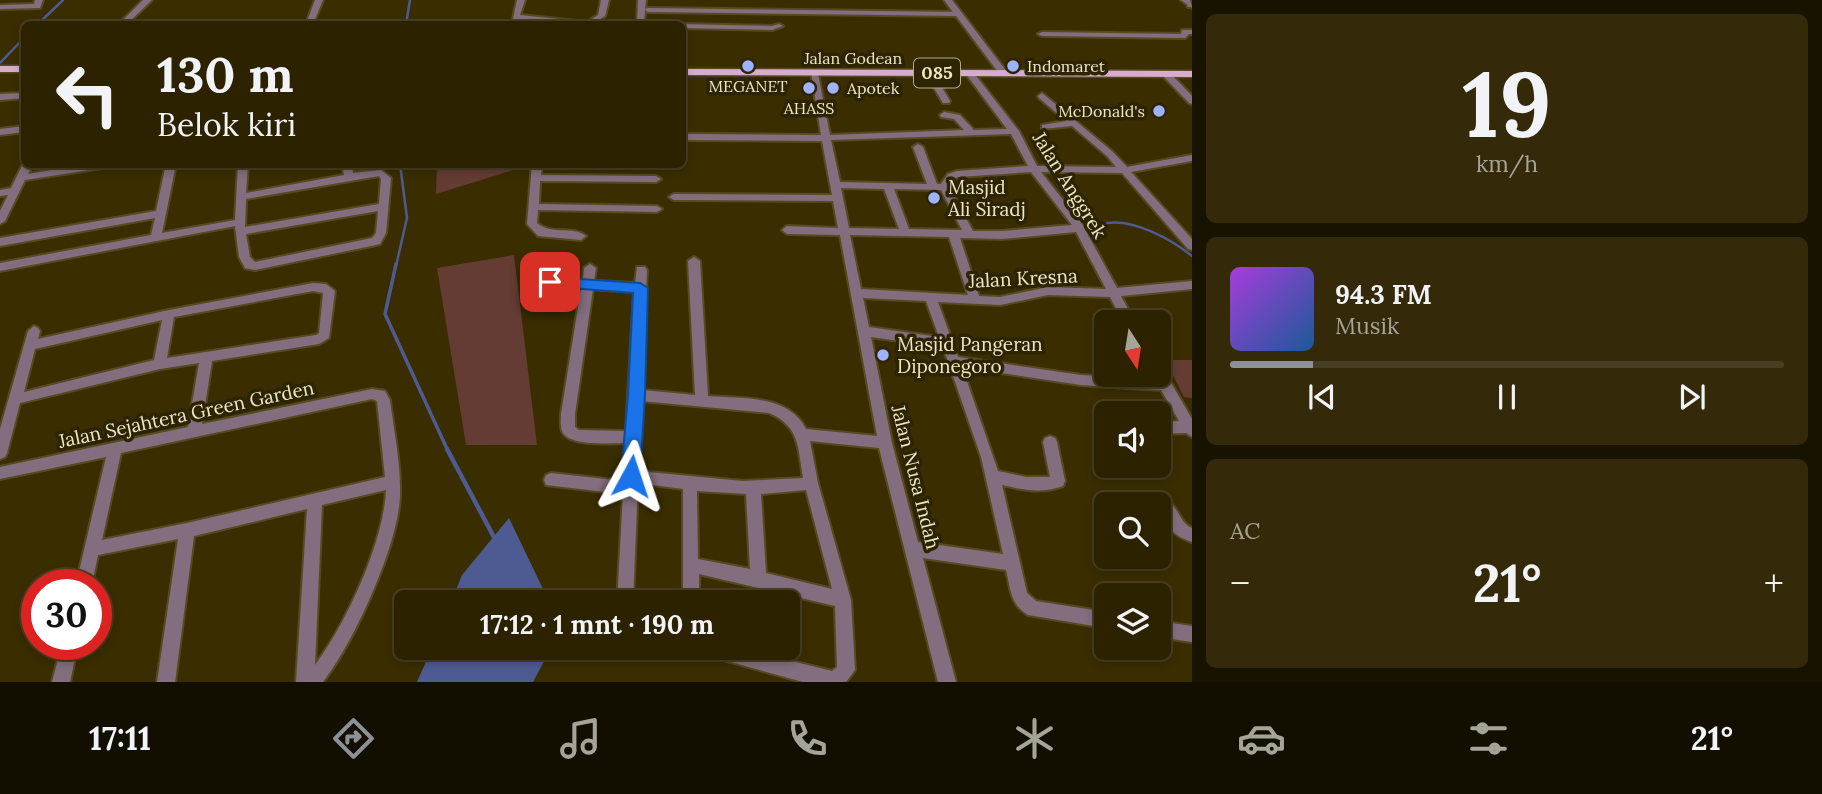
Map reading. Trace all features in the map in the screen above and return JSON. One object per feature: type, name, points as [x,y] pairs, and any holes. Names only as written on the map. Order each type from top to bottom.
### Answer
[{"type":"main road","points":[[0,69],[21,69]]},
{"type":"main road","name":"Jalan Godean","points":[[686,72],[1192,74]]},
{"type":"street","points":[[0,6],[37,6],[39,0]]},
{"type":"street","points":[[126,21],[148,0]]},
{"type":"street","points":[[310,21],[319,0]]},
{"type":"street","points":[[521,0],[516,16],[562,21]]},
{"type":"street","points":[[594,21],[601,16],[605,0]]},
{"type":"street","points":[[640,21],[642,0]]},
{"type":"street","points":[[948,0],[1004,74]]},
{"type":"street","points":[[1185,0],[1192,5]]},
{"type":"street","points":[[648,10],[959,14]]},
{"type":"street","points":[[686,26],[779,26]]},
{"type":"street","points":[[1042,34],[1185,36],[1185,32],[1192,32]]},
{"type":"street","points":[[929,73],[946,101]]},
{"type":"street","name":"Jalan Nusa Indah","points":[[814,74],[824,138],[846,231],[885,443],[947,682]]},
{"type":"street","name":"Jalan Anggrek","points":[[971,74],[1014,131],[1034,169],[1077,225],[1122,310]]},
{"type":"street","points":[[1167,75],[1192,101]]},
{"type":"street","points":[[0,97],[21,96]]},
{"type":"street","points":[[1042,96],[1125,170],[1192,246]]},
{"type":"street","points":[[944,115],[957,117],[973,134]]},
{"type":"street","points":[[1045,127],[1074,123]]},
{"type":"street","points":[[0,132],[21,129]]},
{"type":"street","points":[[686,137],[824,138],[1014,131]]},
{"type":"street","points":[[918,147],[939,187],[970,234]]},
{"type":"street","points":[[674,197],[838,192],[888,186],[939,187],[957,174],[1034,169],[1125,170],[1192,158]]},
{"type":"street","points":[[1,217],[26,168]]},
{"type":"street","points":[[21,178],[84,168]]},
{"type":"street","points":[[156,237],[170,168]]},
{"type":"street","points":[[241,197],[349,177],[384,174],[386,178],[381,233],[376,241],[262,265],[249,265],[238,227],[243,168]]},
{"type":"street","points":[[348,168],[349,177]]},
{"type":"street","points":[[537,168],[532,224],[542,233],[581,236]]},
{"type":"street","points":[[536,178],[656,179]]},
{"type":"street","points":[[888,186],[905,232]]},
{"type":"street","points":[[0,193],[15,191]]},
{"type":"street","points":[[0,267],[156,237],[382,207]]},
{"type":"street","points":[[533,207],[657,209]]},
{"type":"street","points":[[0,242],[160,214]]},
{"type":"street","points":[[787,230],[1024,234],[1077,225]]},
{"type":"street","points":[[953,234],[975,300]]},
{"type":"street","points":[[694,261],[702,399]]},
{"type":"street","points":[[590,268],[568,414],[568,430],[576,436],[634,437]]},
{"type":"street","points":[[626,590],[641,270]]},
{"type":"street","points":[[534,286],[550,282],[640,288]]},
{"type":"street","points":[[1186,286],[1192,299]]},
{"type":"street","name":"Jalan Kresna","points":[[856,293],[1009,300],[1048,291],[1112,293],[1186,286]]},
{"type":"street","points":[[0,453],[32,338],[313,287],[322,287],[329,291],[325,335],[322,338],[160,364],[16,398]]},
{"type":"street","points":[[930,298],[988,457],[1020,596],[1031,607],[1094,618]]},
{"type":"street","points":[[160,364],[169,314]]},
{"type":"street","points":[[863,331],[945,343]]},
{"type":"street","points":[[194,432],[206,358]]},
{"type":"street","points":[[953,361],[1094,380]]},
{"type":"street","points":[[1166,387],[1191,429]]},
{"type":"street","name":"Jalan Sejahtera Green Garden","points":[[0,473],[372,394],[380,395],[383,400],[392,482]]},
{"type":"street","points":[[637,395],[770,407],[786,413],[797,422],[843,600],[846,670],[836,680],[828,680],[753,660]]},
{"type":"street","points":[[1171,428],[1191,429]]},
{"type":"street","points":[[802,434],[885,443]]},
{"type":"street","points":[[993,476],[1036,485],[1052,485],[1058,481],[1049,442]]},
{"type":"street","points":[[88,569],[115,449]]},
{"type":"street","points":[[551,480],[690,482],[753,489],[811,482]]},
{"type":"street","points":[[93,549],[392,482],[392,507],[386,534],[342,639],[312,682]]},
{"type":"street","points":[[690,482],[691,590]]},
{"type":"street","points":[[753,489],[760,579]]},
{"type":"street","points":[[305,682],[316,500]]},
{"type":"street","points":[[1171,516],[1181,531],[1192,535]]},
{"type":"street","points":[[166,682],[187,530]]},
{"type":"street","points":[[914,549],[1012,563]]},
{"type":"street","points":[[692,565],[843,600]]},
{"type":"street","points":[[1171,631],[1192,634]]},
{"type":"street","points":[[61,682],[66,660]]},
{"type":"shaded area","points":[[437,168],[520,168],[436,194]]},
{"type":"shaded area","points":[[514,255],[537,445],[466,445],[437,268]]},
{"type":"shaded area","points":[[1171,360],[1192,360],[1192,398],[1184,397],[1171,372]]},
{"type":"water","points":[[509,518],[544,590],[456,590],[462,575]]},
{"type":"water","points":[[427,660],[545,660],[533,682],[417,682]]},
{"type":"waterway","points":[[41,21],[63,0]]},
{"type":"waterway","points":[[406,21],[410,0]]},
{"type":"waterway","points":[[0,63],[21,41]]},
{"type":"waterway","points":[[396,266],[407,218],[401,168]]},
{"type":"waterway","points":[[1107,223],[1140,227],[1174,243],[1192,256]]},
{"type":"waterway","points":[[396,264],[385,314],[448,450]]},
{"type":"waterway","points":[[448,450],[496,541]]},
{"type":"place","name":"MEGANET","points":[[748,66]]},
{"type":"place","name":"Indomaret","points":[[1013,66]]},
{"type":"place","name":"AHASS","points":[[809,88]]},
{"type":"place","name":"Apotek","points":[[833,88]]},
{"type":"place","name":"McDonald's","points":[[1159,111]]},
{"type":"place","name":"Masjid Ali Siradj","points":[[934,198]]},
{"type":"place","name":"Masjid Pangeran Diponegoro","points":[[883,355]]},
{"type":"route","points":[[550,282],[640,288],[637,395],[631,476]]}]
